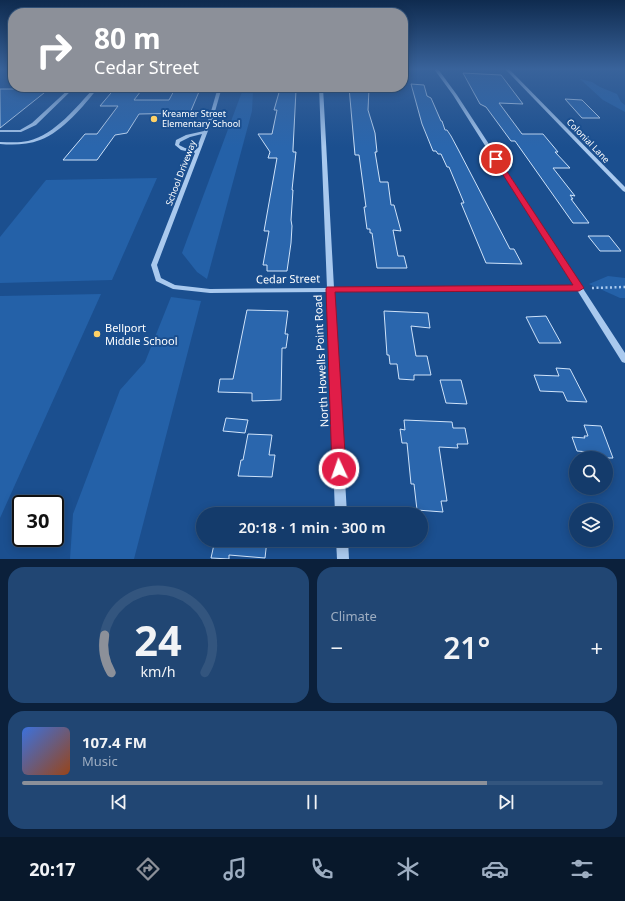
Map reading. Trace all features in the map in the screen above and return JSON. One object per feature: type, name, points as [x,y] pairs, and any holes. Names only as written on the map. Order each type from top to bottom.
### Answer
[{"type":"street","points":[[9,143],[21,130],[34,124],[65,95]]},
{"type":"street","points":[[0,143],[28,142],[42,138],[55,130],[89,95]]},
{"type":"street","name":"School Driveway","points":[[154,265],[198,152],[217,95]]},
{"type":"street","name":"North Howells Point Road","points":[[322,95],[341,507]]},
{"type":"street","points":[[455,95],[625,360]]},
{"type":"street","name":"Colonial Lane","points":[[532,95],[625,190]]},
{"type":"street","points":[[0,130],[21,130]]},
{"type":"street","points":[[198,152],[183,149],[178,145],[178,141],[188,136],[205,132]]},
{"type":"street","name":"Cedar Street","points":[[154,265],[158,279],[173,287],[210,291],[579,288]]},
{"type":"street","points":[[342,547],[343,559]]},
{"type":"path","points":[[579,288],[625,287]]},
{"type":"shaded area","points":[[241,95],[253,95],[252,111],[207,279],[197,272],[182,253]]},
{"type":"shaded area","points":[[598,95],[618,95],[621,102],[625,105],[625,112],[603,100]]},
{"type":"shaded area","points":[[157,178],[112,280],[0,283],[0,237],[46,180]]},
{"type":"shaded area","points":[[608,276],[625,278],[625,298],[620,298],[589,284]]},
{"type":"shaded area","points":[[101,294],[0,518],[0,296]]},
{"type":"shaded area","points":[[171,297],[201,301],[134,559],[70,559],[73,514],[120,390],[145,362]]},
{"type":"building","points":[[0,95],[41,95],[0,128]]},
{"type":"building","points":[[109,95],[138,95],[134,100],[169,100],[172,95],[198,95],[190,113],[139,114],[127,133],[115,135],[97,160],[63,160],[85,134],[97,134],[118,106],[100,106]]},
{"type":"building","points":[[278,95],[296,95],[293,152],[296,152],[292,190],[291,243],[287,271],[267,271],[267,265],[263,265],[269,231],[264,231],[277,158],[268,158],[270,152],[258,134],[272,134],[277,110],[274,110]]},
{"type":"building","points":[[350,95],[369,95],[368,110],[375,133],[377,152],[375,152],[380,182],[388,182],[391,205],[394,205],[401,231],[393,230],[398,256],[404,256],[407,268],[377,268],[372,233],[370,233],[370,229],[367,229],[364,207],[366,207],[359,155],[355,155]]},
{"type":"building","points":[[414,95],[427,95],[431,98],[445,130],[447,130],[451,136],[510,249],[514,249],[522,264],[486,263],[461,203],[464,203],[449,167],[447,167],[441,154],[433,151],[422,124]]},
{"type":"building","points":[[475,95],[516,95],[523,104],[499,103],[522,134],[543,134],[558,152],[555,152],[570,168],[553,168],[575,196],[570,195],[573,199],[571,199],[589,223],[573,223],[515,141],[511,141],[486,107],[480,104]]},
{"type":"building","points":[[565,99],[582,100],[600,118],[582,118]]},
{"type":"building","points":[[588,236],[609,236],[621,251],[600,251]]},
{"type":"building","points":[[247,310],[288,311],[285,334],[288,334],[286,348],[282,348],[281,400],[252,401],[252,393],[218,392],[220,379],[233,379]]},
{"type":"building","points":[[384,311],[428,313],[430,328],[411,326],[416,356],[427,356],[431,375],[414,375],[414,380],[399,379],[397,364],[390,364],[389,355],[387,355]]},
{"type":"building","points":[[546,316],[561,343],[539,343],[526,317]]},
{"type":"building","points":[[556,368],[570,369],[587,402],[567,401],[563,392],[540,391],[534,375],[559,376]]},
{"type":"building","points":[[440,380],[461,380],[467,404],[446,403]]},
{"type":"building","points":[[226,418],[248,420],[245,433],[223,431]]},
{"type":"building","points":[[404,420],[452,422],[453,428],[465,428],[468,444],[457,444],[458,448],[439,447],[447,501],[441,501],[443,512],[428,511],[428,507],[417,507],[414,484],[411,484],[407,443],[402,443],[400,429],[405,430]]},
{"type":"building","points":[[584,425],[601,426],[610,451],[577,451],[572,437],[585,438],[584,436],[588,436]]},
{"type":"building","points":[[248,434],[272,435],[269,455],[275,455],[272,477],[238,476]]},
{"type":"building","points":[[213,547],[266,547],[265,558],[229,555],[229,559],[211,558]]},
{"type":"place","name":"Kreamer Street Elementary School","points":[[154,119]]},
{"type":"place","name":"Bellport Middle School","points":[[97,334]]},
{"type":"route","points":[[339,469],[331,289],[579,288],[496,159]]}]
